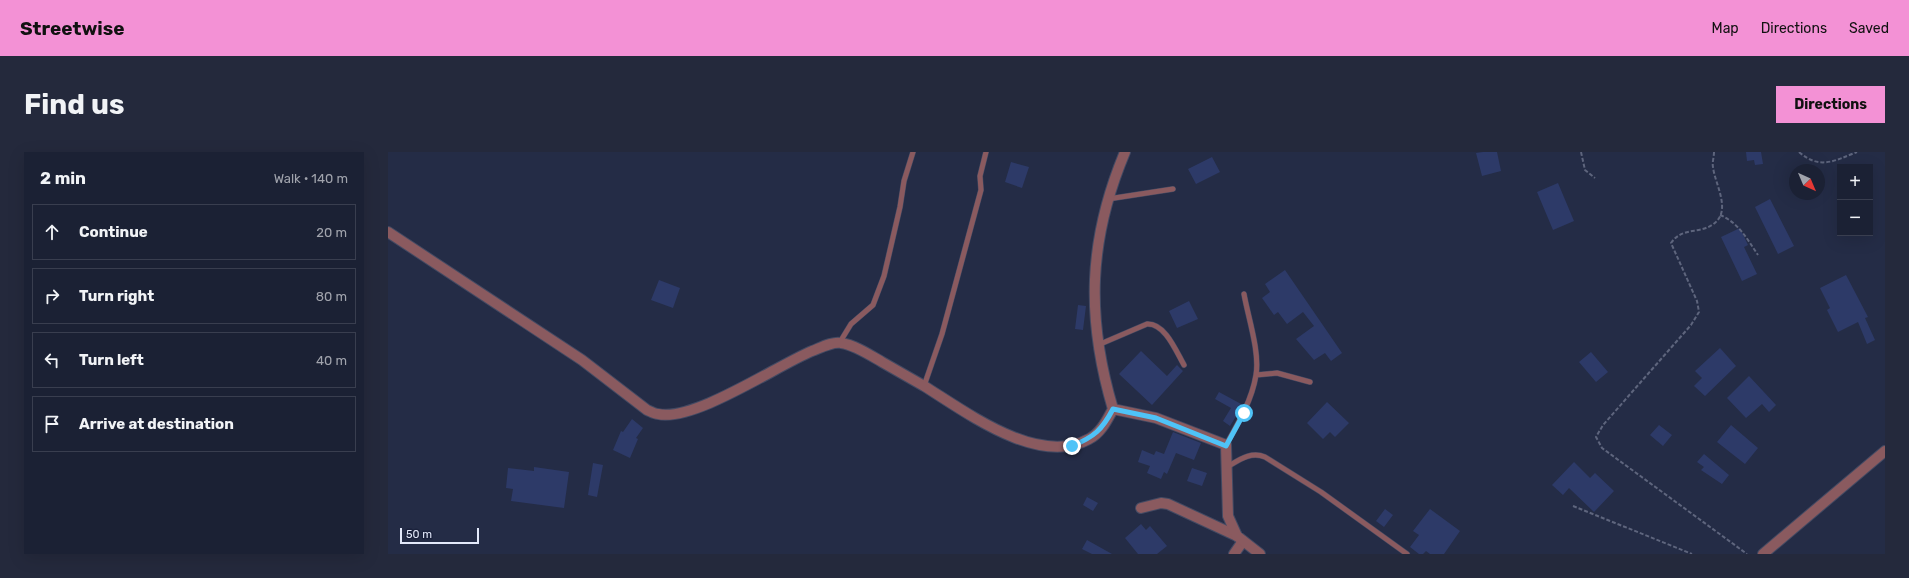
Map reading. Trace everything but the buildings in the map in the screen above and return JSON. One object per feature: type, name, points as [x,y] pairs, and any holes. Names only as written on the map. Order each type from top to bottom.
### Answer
[{"type":"street","points":[[388,232],[582,360],[647,410],[657,414],[673,415],[691,411],[757,379],[796,357],[823,346],[840,342],[863,352],[924,386],[960,410],[993,429],[1051,448],[1072,446],[1090,439],[1104,426],[1113,409],[1098,345],[1094,304],[1096,262],[1108,199],[1126,152]]},
{"type":"street","points":[[1113,409],[1156,418],[1226,446],[1228,516],[1240,538],[1234,554]]},
{"type":"street","points":[[1763,554],[1885,451]]},
{"type":"street","points":[[1141,508],[1161,503],[1168,504],[1240,538],[1260,554]]},
{"type":"lane","points":[[840,342],[851,324],[873,305],[884,276],[900,207],[904,181],[913,152]]},
{"type":"lane","points":[[924,386],[942,334],[980,190],[980,176],[986,152]]},
{"type":"lane","points":[[1108,199],[1173,189]]},
{"type":"lane","points":[[1226,446],[1244,413],[1256,375],[1256,357],[1244,294]]},
{"type":"lane","points":[[1098,345],[1146,324],[1153,324],[1163,331],[1184,365]]},
{"type":"lane","points":[[1256,375],[1277,373],[1310,382]]},
{"type":"lane","points":[[1227,467],[1249,455],[1260,455],[1265,457],[1321,492],[1407,554]]},
{"type":"path","points":[[1581,152],[1585,170],[1595,178]]},
{"type":"path","points":[[1714,152],[1713,166],[1723,201],[1720,215],[1714,224],[1704,229],[1686,232],[1676,236],[1672,243],[1697,301],[1699,312],[1691,325],[1603,425],[1596,437],[1602,448],[1747,554]]},
{"type":"path","points":[[1799,152],[1808,160],[1819,163],[1831,162],[1857,152]]},
{"type":"path","points":[[1720,215],[1734,222],[1758,255]]},
{"type":"path","points":[[1573,506],[1692,554]]},
{"type":"route","points":[[1072,446],[1090,439],[1104,426],[1113,409],[1156,418],[1226,446],[1244,413]]}]
